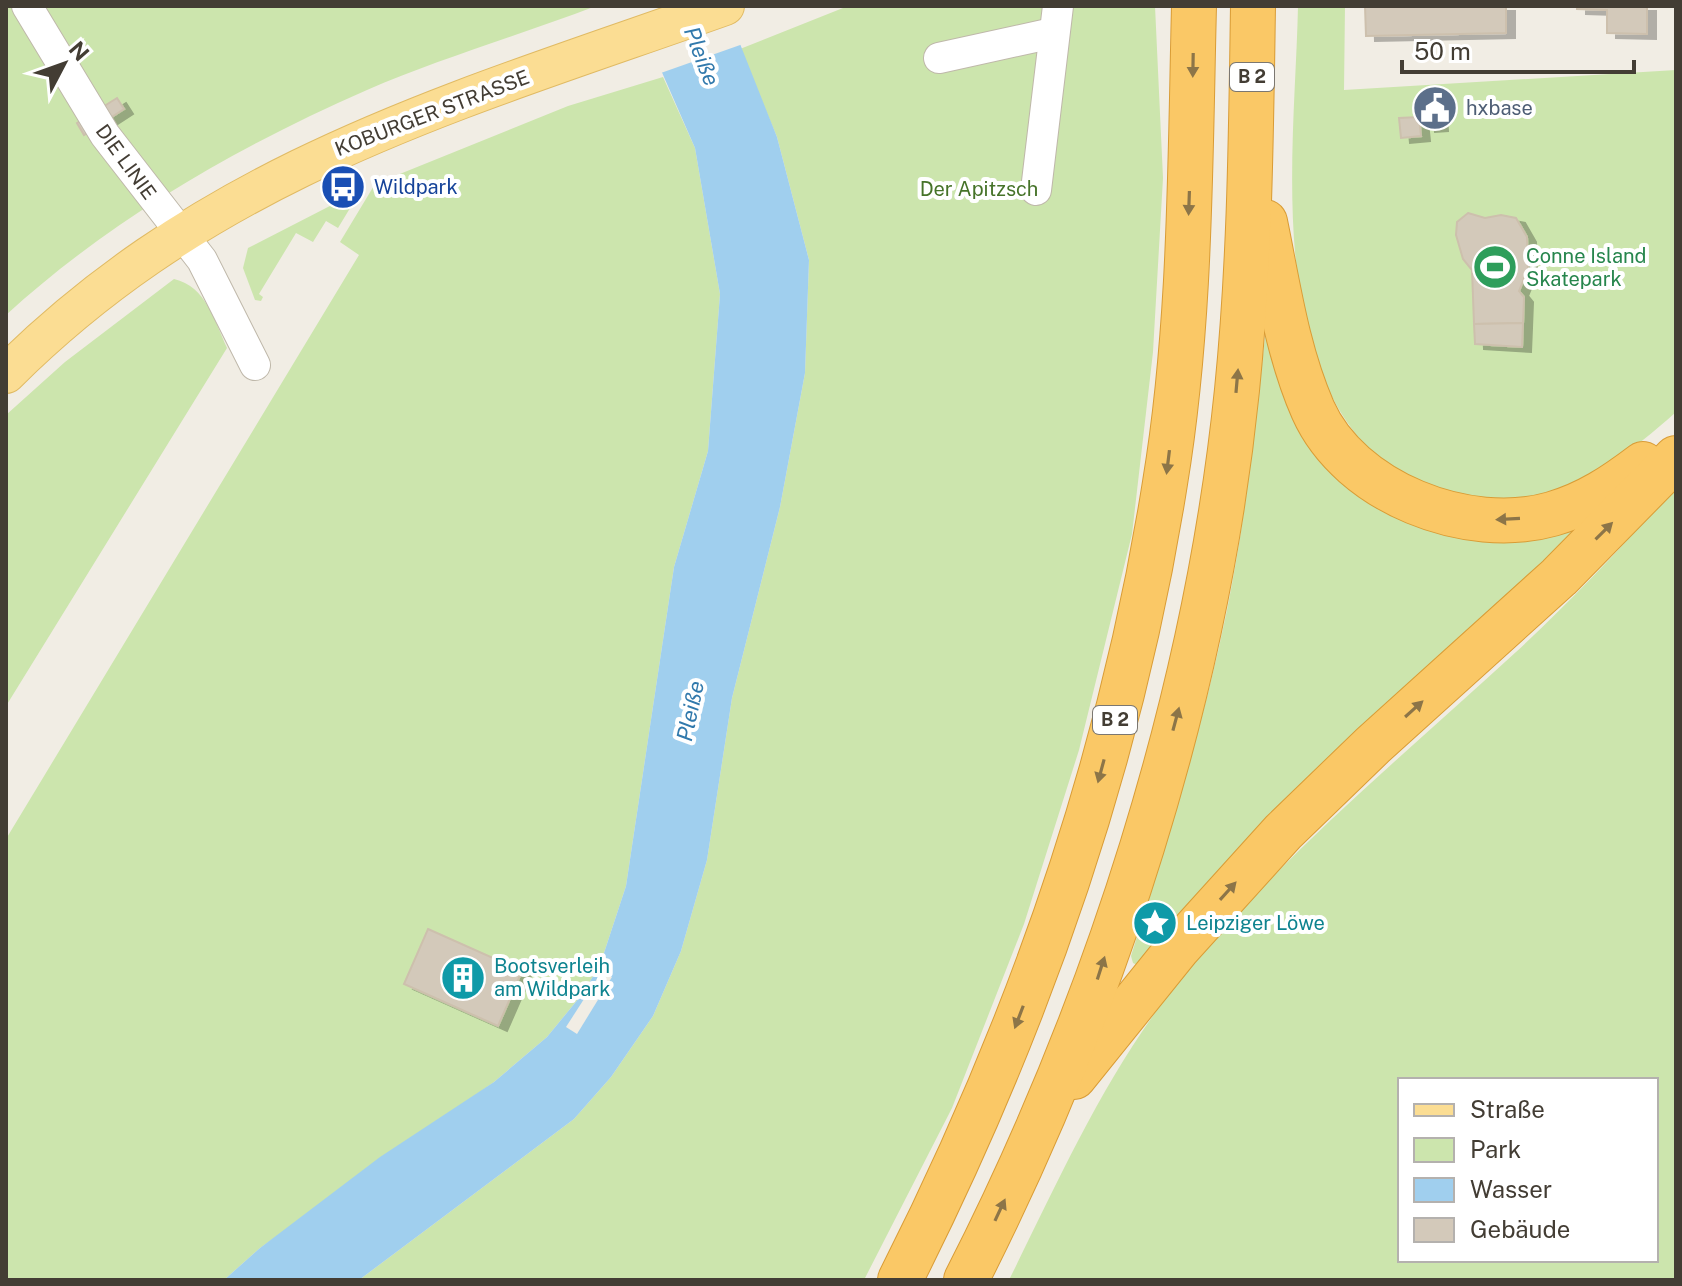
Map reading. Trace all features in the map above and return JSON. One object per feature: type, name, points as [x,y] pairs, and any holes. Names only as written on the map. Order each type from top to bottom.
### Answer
[{"type":"highway","name":"B 2","points":[[900,1280],[996,1078],[1040,964],[1096,793],[1131,656],[1166,481],[1175,405],[1187,241],[1194,6]]},
{"type":"highway","name":"B 2","points":[[966,1280],[1041,1119],[1093,992],[1142,842],[1186,681],[1207,588],[1237,393],[1251,149],[1253,6]]},
{"type":"highway","points":[[1251,149],[1291,350],[1314,413],[1340,451],[1374,479],[1414,502],[1503,522],[1552,514],[1604,493],[1676,439]]},
{"type":"highway","points":[[1041,1119],[1178,948],[1283,832],[1559,577],[1676,458]]},
{"type":"main road","name":"KOBURGER STRASSE","points":[[6,374],[56,327],[180,233],[350,142],[419,113],[725,6]]},
{"type":"lane","name":"DIE LINIE","points":[[27,6],[105,135],[202,260],[255,365]]},
{"type":"lane","points":[[939,58],[1056,20],[1036,190]]},
{"type":"green space","points":[[6,6],[596,6],[395,78],[318,112],[223,161],[88,247],[6,315]]},
{"type":"green space","name":"Der Apitzsch","points":[[848,6],[1155,6],[1163,178],[1153,352],[1132,534],[1079,750],[1024,924],[952,1108],[864,1280],[359,1280],[574,1119],[611,1077],[653,1016],[681,951],[707,860],[732,698],[780,507],[805,373],[809,260],[777,137],[740,49]]},
{"type":"green space","points":[[1298,6],[1345,6],[1344,90],[1676,70],[1676,412],[1626,453],[1598,471],[1538,497],[1507,502],[1475,501],[1404,478],[1393,471],[1351,428],[1322,376],[1305,318],[1295,255],[1292,190]]},
{"type":"green space","points":[[663,77],[695,148],[720,294],[708,451],[674,567],[626,886],[601,962],[584,992],[547,1037],[494,1082],[260,1248],[224,1280],[6,1280],[6,839],[359,255],[340,242],[375,184],[568,106]]},
{"type":"green space","points":[[361,190],[338,228],[326,221],[313,242],[296,233],[259,294],[263,297],[261,301],[255,300],[243,268],[248,248]]},
{"type":"green space","points":[[174,279],[185,283],[202,297],[227,348],[6,706],[6,415],[65,362]]},
{"type":"green space","points":[[1266,327],[1337,474],[1592,515],[1137,965],[1131,956],[1196,741],[1227,610],[1245,504]]},
{"type":"green space","points":[[1676,486],[1676,1280],[1009,1280],[1107,1088],[1153,1015],[1179,981],[1217,936],[1299,851],[1473,692],[1598,571]]},
{"type":"water","name":"Pleiße","points":[[633,6],[725,6],[777,137],[809,260],[805,373],[780,507],[732,698],[707,860],[681,951],[653,1016],[611,1077],[574,1119],[359,1280],[224,1280],[260,1248],[380,1157],[494,1082],[547,1037],[584,992],[601,962],[626,886],[674,567],[708,451],[720,294],[695,148]]},
{"type":"pier","points":[[629,6],[729,6],[743,44],[658,74]]},
{"type":"pier","points":[[602,971],[612,977],[577,1034],[566,1027]]},
{"type":"building","points":[[1365,6],[1506,6],[1506,33],[1366,36]]},
{"type":"building","points":[[1577,6],[1647,6],[1647,34],[1607,33],[1607,10],[1577,9]]},
{"type":"building","points":[[117,98],[124,109],[84,135],[77,123]]},
{"type":"building","points":[[1437,98],[1439,126],[1426,127],[1424,99]]},
{"type":"building","points":[[1419,117],[1421,136],[1401,138],[1399,118]]},
{"type":"building","points":[[1468,213],[1485,218],[1501,215],[1516,218],[1527,237],[1528,269],[1519,291],[1524,297],[1523,323],[1474,324],[1472,270],[1463,259],[1456,235],[1457,222]]},
{"type":"building","points":[[1523,323],[1522,347],[1475,344],[1474,324]]},
{"type":"building","name":"Bootsverleih am Wildpark","points":[[428,929],[522,971],[498,1026],[404,984]]},
{"type":"place","name":"hxbase","points":[[1435,108]]},
{"type":"place","name":"Wildpark","points":[[343,187]]},
{"type":"place","name":"Conne Island Skatepark","points":[[1495,267]]},
{"type":"place","name":"Leipziger Löwe","points":[[1155,923]]},
{"type":"place","name":"Bootsverleih am Wildpark","points":[[463,978]]}]
